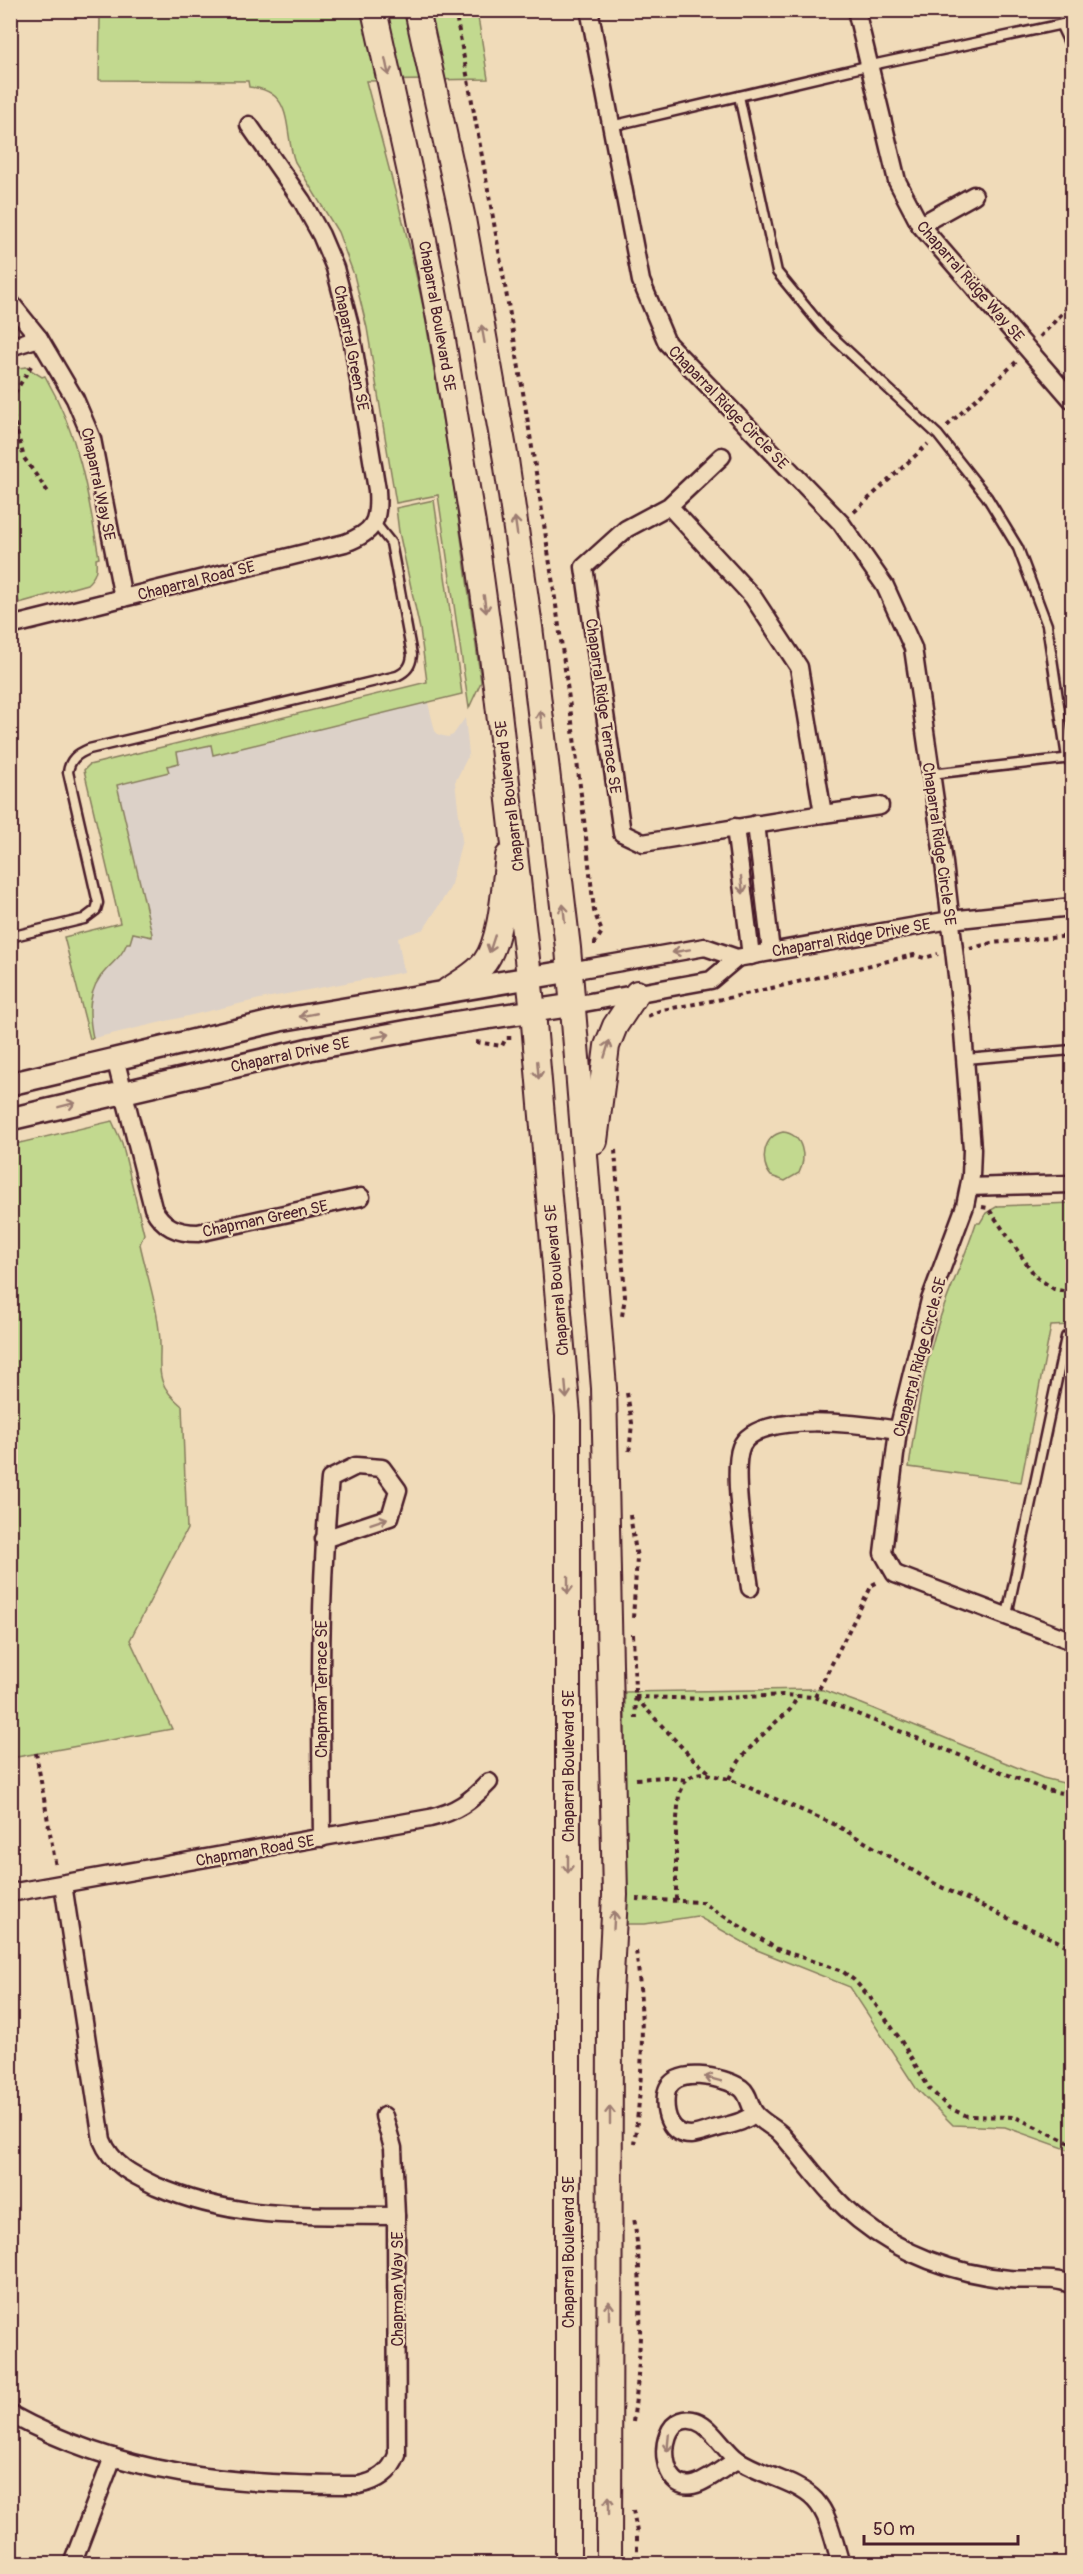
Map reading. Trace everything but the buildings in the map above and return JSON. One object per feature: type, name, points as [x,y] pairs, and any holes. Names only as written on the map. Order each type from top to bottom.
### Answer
[{"type":"main road","name":"Chaparral Boulevard SE","points":[[374,10],[418,208],[446,356],[478,555],[513,824],[530,978],[568,1416],[567,2563]]},
{"type":"main road","points":[[417,10],[463,219],[506,460],[530,627],[570,971],[604,1388],[615,1895],[610,1996],[609,2564]]},
{"type":"main road","points":[[448,990],[482,965],[492,946],[513,824]]},
{"type":"main road","points":[[588,1191],[606,1052],[615,1026],[637,993]]},
{"type":"street","name":"Chaparral Ridge Circle SE","points":[[592,10],[590,14],[641,281],[667,343],[841,523],[885,586],[913,648],[954,951],[966,1059],[972,1142],[969,1187],[930,1300],[898,1430],[883,1552],[895,1574]]},
{"type":"street","name":"Chaparral Ridge Way SE","points":[[856,10],[867,66],[897,181],[920,225],[1072,400]]},
{"type":"street","name":"Chaparral Green SE","points":[[249,124],[302,201],[321,235],[338,275],[350,326],[378,490],[378,511],[375,523]]},
{"type":"street","points":[[920,225],[974,195]]},
{"type":"street","name":"Chaparral Way SE","points":[[10,302],[39,338],[75,399],[92,439],[123,598]]},
{"type":"street","points":[[10,347],[39,338]]},
{"type":"street","name":"Chaparral Ridge Terrace SE","points":[[722,456],[669,506],[626,529],[584,567],[622,833],[644,843],[880,806]]},
{"type":"street","points":[[669,506],[753,597],[799,667],[824,814]]},
{"type":"street","name":"Chaparral Road SE","points":[[10,626],[345,543],[363,536],[375,523]]},
{"type":"street","points":[[756,824],[771,952]]},
{"type":"street","points":[[570,971],[705,947],[744,957],[735,827]]},
{"type":"street","name":"Chaparral Ridge Drive SE","points":[[573,1005],[711,980],[744,957],[950,920],[1072,907]]},
{"type":"street","name":"Chaparral Drive SE","points":[[10,1084],[280,1020],[570,971]]},
{"type":"street","name":"Chaparral Drive SE","points":[[10,1119],[310,1049],[453,1023],[573,1005]]},
{"type":"street","name":"Chapman Green SE","points":[[115,1058],[153,1208],[158,1217],[173,1229],[184,1233],[198,1233],[361,1197]]},
{"type":"street","points":[[969,1187],[1072,1184]]},
{"type":"street","points":[[750,1588],[739,1479],[740,1453],[744,1441],[765,1428],[793,1423],[838,1422],[898,1430]]},
{"type":"street","name":"Chapman Terrace SE","points":[[322,1838],[320,1608],[324,1539],[330,1479],[356,1467],[382,1468],[398,1490],[390,1517],[324,1539]]},
{"type":"street","points":[[895,1574],[1072,1641]]},
{"type":"street","name":"Chapman Road SE","points":[[10,1893],[322,1838],[449,1813],[473,1799],[489,1782]]},
{"type":"street","name":"Chapman Way SE","points":[[10,2414],[64,2440],[113,2457],[182,2474],[245,2483],[359,2485],[370,2483],[392,2466],[397,2448],[396,2216],[296,2216],[236,2211],[169,2191],[117,2164],[106,2151],[102,2140],[63,1884]]},
{"type":"street","points":[[755,2113],[737,2124],[693,2135],[684,2134],[672,2127],[669,2122],[666,2093],[670,2085],[678,2078],[693,2075],[704,2076],[740,2088],[748,2096],[755,2113],[780,2133],[843,2207],[868,2227],[903,2248],[938,2263],[970,2273],[1010,2279],[1058,2281],[1072,2285]]},
{"type":"street","points":[[384,2116],[393,2148],[396,2216]]},
{"type":"street","points":[[737,2460],[696,2484],[682,2484],[672,2478],[667,2468],[669,2432],[682,2420],[695,2420],[707,2428],[737,2460],[812,2497],[824,2515],[841,2564]]},
{"type":"street","points":[[72,2564],[113,2457]]},
{"type":"lane","points":[[611,126],[867,66],[1072,22]]},
{"type":"lane","points":[[1060,26],[1072,49]]},
{"type":"lane","points":[[739,96],[777,272],[823,328],[938,435],[987,497],[1018,548],[1047,625],[1070,758],[930,775]]},
{"type":"lane","points":[[10,937],[84,919],[96,910],[98,896],[68,772],[75,756],[89,749],[397,676],[405,672],[411,664],[412,655],[391,543],[375,523]]},
{"type":"lane","points":[[966,1059],[1072,1050]]},
{"type":"lane","points":[[1007,1616],[1066,1337],[1072,1337]]},
{"type":"path","points":[[841,523],[1029,349],[1072,303]]},
{"type":"path","points":[[31,366],[13,396],[12,413],[24,458],[48,492]]},
{"type":"path","points":[[642,1019],[662,1010],[743,995],[914,955],[924,958],[991,944],[1072,936]]},
{"type":"path","points":[[964,1206],[988,1208],[1036,1276],[1054,1289],[1072,1293]]},
{"type":"path","points":[[815,1697],[872,1584],[895,1574]]},
{"type":"path","points":[[729,1779],[738,1762],[754,1743],[773,1724],[791,1711],[797,1695]]},
{"type":"path","points":[[710,1774],[635,1697],[708,1699],[797,1695],[815,1697],[1046,1790],[1072,1796]]},
{"type":"path","points":[[36,1753],[56,1867]]},
{"type":"path","points":[[676,1900],[677,1808],[681,1790],[686,1780],[695,1774],[710,1774],[729,1779],[836,1825],[939,1886],[1072,1948]]},
{"type":"path","points":[[636,1779],[665,1777],[686,1780]]},
{"type":"path","points":[[633,1899],[694,1901],[706,1905],[777,1948],[834,1967],[849,1975],[864,1989],[892,2026],[929,2088],[954,2112],[975,2118],[1015,2117],[1072,2144]]},
{"type":"shaded area","points":[[423,683],[435,731],[439,735],[448,737],[453,735],[465,718],[469,754],[455,782],[462,840],[450,888],[424,929],[398,938],[404,972],[260,999],[90,1039],[64,937],[120,923],[84,770],[89,765]]},
{"type":"green space","points":[[67,11],[477,11],[488,79],[366,81],[411,252],[424,311],[455,494],[481,682],[469,708],[438,495],[396,503],[367,328],[354,275],[338,232],[295,162],[281,104],[264,90],[249,87],[248,81],[99,80],[100,18]]},
{"type":"green space","points":[[26,367],[42,377],[45,376],[66,420],[81,464],[99,558],[96,559],[94,575],[87,584],[19,603],[10,568],[10,369]]},
{"type":"green space","points":[[434,500],[462,694],[213,755],[211,745],[177,752],[179,763],[167,766],[169,772],[117,785],[152,937],[133,933],[130,943],[127,943],[121,955],[95,985],[90,1002],[93,1038],[90,1039],[64,937],[120,923],[84,770],[89,765],[427,682],[420,629],[396,508]]},
{"type":"green space","points":[[112,1121],[122,1143],[144,1234],[140,1244],[158,1319],[160,1371],[165,1388],[182,1406],[187,1529],[130,1640],[172,1729],[11,1758],[11,1145]]},
{"type":"green space","points":[[783,1132],[795,1137],[802,1147],[803,1154],[799,1173],[785,1181],[771,1176],[764,1157],[767,1144],[776,1134]]},
{"type":"green space","points":[[1072,1203],[1072,1325],[1051,1326],[1021,1482],[909,1467],[929,1354],[944,1306],[976,1223],[980,1223],[986,1213],[998,1206]]},
{"type":"green space","points":[[823,1690],[862,1704],[1043,1778],[1072,1785],[1072,2151],[1005,2127],[953,2125],[916,2088],[850,1987],[757,1950],[697,1916],[645,1924],[625,1924],[625,1692]]}]
